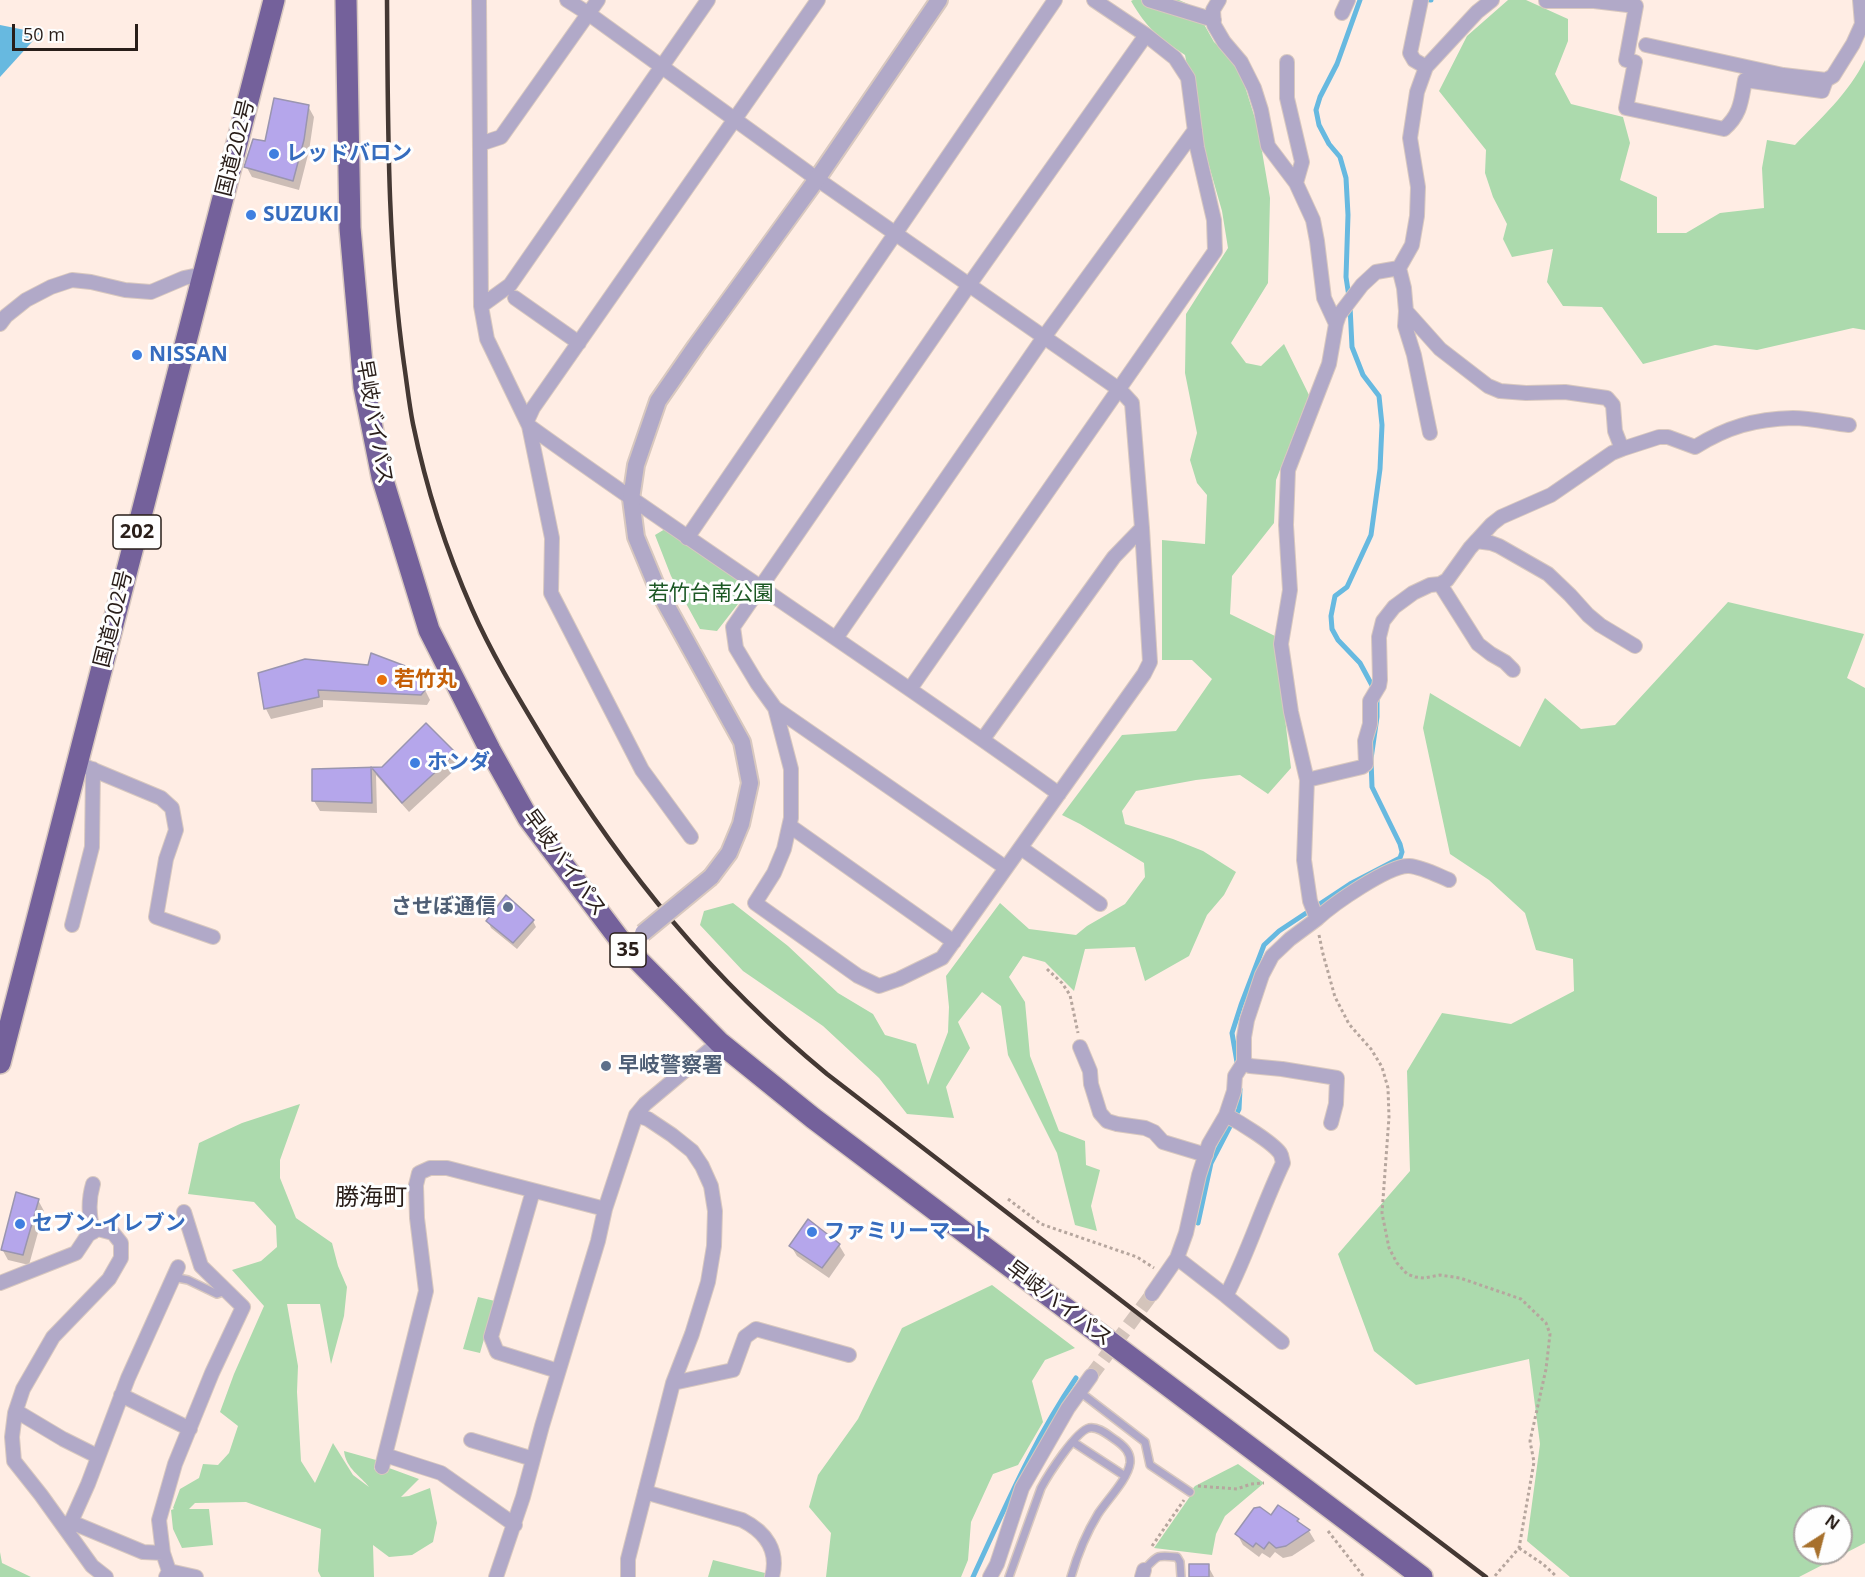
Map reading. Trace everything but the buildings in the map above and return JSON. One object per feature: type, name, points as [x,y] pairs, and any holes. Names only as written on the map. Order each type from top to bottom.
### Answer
[{"type":"highway","name":"国道202号","points":[[0,1063],[85,766],[203,274],[274,0]]},
{"type":"highway","name":"早岐バイパス","points":[[345,2],[350,228],[364,387],[382,477],[429,630],[490,750],[528,818],[626,948],[718,1042],[832,1133],[1422,1577]]},
{"type":"street","points":[[479,0],[481,306],[487,339],[528,424],[552,538],[551,593],[642,771],[691,837]]},
{"type":"street","points":[[567,0],[817,179],[1120,390],[1132,403],[1150,662],[1144,674],[942,958],[879,986],[858,976],[755,903],[774,873],[790,826],[791,769],[775,708]]},
{"type":"street","points":[[480,144],[501,137],[598,0]]},
{"type":"street","points":[[481,306],[510,285],[708,0]]},
{"type":"street","points":[[528,424],[533,408],[818,0]]},
{"type":"street","points":[[626,948],[711,877],[729,853],[741,824],[750,783],[742,742],[658,590],[636,537],[631,499],[636,465],[658,401],[817,179],[939,0]]},
{"type":"street","points":[[687,538],[1055,0]]},
{"type":"street","points":[[910,689],[1215,251],[1215,220],[1197,147],[1188,78],[1175,58],[1146,35],[1094,0]]},
{"type":"street","points":[[1149,0],[1214,20]]},
{"type":"street","points":[[1219,0],[1213,10],[1214,26],[1241,62],[1254,88],[1268,146],[1296,183],[1313,220],[1324,298],[1338,319]]},
{"type":"street","points":[[1430,434],[1414,355],[1405,326],[1406,311],[1400,268],[1412,245],[1417,216],[1418,187],[1410,138],[1417,92],[1426,67],[1477,12],[1492,0]]},
{"type":"street","points":[[1646,45],[1784,75],[1826,80],[1833,76],[1853,44],[1862,24],[1860,0]]},
{"type":"street","points":[[1546,1],[1594,1],[1636,6],[1626,60],[1635,62],[1626,108],[1724,129],[1739,110],[1745,80],[1822,91],[1826,80]]},
{"type":"street","points":[[1420,2],[1410,53],[1414,60],[1426,67]]},
{"type":"street","points":[[1006,868],[775,708],[736,648],[733,627],[969,285],[1146,35]]},
{"type":"street","points":[[1287,62],[1287,98],[1302,162],[1296,183]]},
{"type":"street","points":[[836,638],[1044,337],[1195,130]]},
{"type":"street","points":[[1317,918],[1310,902],[1304,860],[1307,780],[1291,712],[1281,644],[1290,590],[1286,525],[1288,470],[1329,364],[1338,319],[1362,285],[1376,272],[1400,268]]},
{"type":"street","points":[[0,324],[6,316],[26,300],[51,287],[72,280],[125,290],[151,292],[184,278],[203,274]]},
{"type":"street","points":[[515,298],[579,343]]},
{"type":"street","points":[[1406,311],[1440,349],[1488,386],[1500,391],[1565,392],[1607,398],[1613,405],[1615,431],[1622,449]]},
{"type":"street","points":[[1307,780],[1351,770],[1366,764],[1365,741],[1381,664],[1379,636],[1383,621],[1394,607],[1413,593],[1447,580],[1476,542],[1501,518],[1551,495],[1612,453],[1659,437],[1668,437],[1695,447],[1730,428],[1751,422],[1794,418],[1849,425]]},
{"type":"street","points":[[528,424],[631,499],[983,739],[1059,794]]},
{"type":"street","points":[[983,739],[1114,557],[1142,528]]},
{"type":"street","points":[[1476,542],[1499,546],[1548,574],[1600,625],[1635,646]]},
{"type":"street","points":[[1440,584],[1478,644],[1513,670]]},
{"type":"street","points":[[72,925],[92,847],[85,766],[161,798],[172,808],[176,830],[166,859],[156,917],[213,937]]},
{"type":"street","points":[[790,826],[954,942]]},
{"type":"street","points":[[1021,848],[1101,904]]},
{"type":"street","points":[[1152,1294],[1177,1258],[1186,1233],[1199,1175],[1209,1144],[1226,1115],[1234,1091],[1235,1076],[1244,1062],[1247,1020],[1262,975],[1272,956],[1290,939],[1351,892],[1400,867],[1410,866],[1449,880]]},
{"type":"street","points":[[496,1577],[515,1525],[558,1371],[598,1241],[605,1209],[636,1115],[645,1104],[718,1042]]},
{"type":"street","points":[[1080,1047],[1090,1071],[1091,1084],[1100,1113],[1107,1120],[1117,1124],[1145,1128],[1155,1132],[1163,1142],[1206,1155]]},
{"type":"street","points":[[1244,1062],[1250,1066],[1336,1078],[1336,1104],[1331,1123]]},
{"type":"street","points":[[628,1577],[628,1559],[672,1383],[692,1334],[708,1282],[714,1246],[715,1211],[711,1186],[692,1151],[648,1119],[636,1115]]},
{"type":"street","points":[[1226,1115],[1241,1122],[1280,1154],[1283,1163],[1267,1196],[1240,1268],[1226,1296]]},
{"type":"street","points":[[515,1525],[441,1473],[384,1461],[426,1291],[417,1218],[416,1185],[419,1173],[430,1168],[447,1167],[605,1209]]},
{"type":"street","points":[[93,1184],[89,1212],[93,1232]]},
{"type":"street","points":[[533,1191],[491,1337],[497,1352],[558,1371]]},
{"type":"street","points":[[184,1212],[201,1266],[243,1307],[212,1373],[175,1464],[159,1520],[168,1574],[196,1577]]},
{"type":"street","points":[[0,1283],[76,1253],[88,1235],[98,1229],[113,1233],[121,1243],[121,1258],[109,1279],[53,1337],[23,1389],[16,1411],[12,1437],[14,1461],[67,1523],[92,1566],[106,1577]]},
{"type":"street","points":[[1177,1258],[1282,1342]]},
{"type":"street","points":[[67,1523],[88,1484],[121,1395],[175,1272]]},
{"type":"street","points":[[672,1383],[733,1370],[745,1337],[756,1329],[849,1355]]},
{"type":"street","points":[[990,1577],[997,1564],[1022,1488],[1068,1408],[1092,1376]]},
{"type":"street","points":[[121,1395],[190,1429]]},
{"type":"street","points":[[16,1411],[97,1456]]},
{"type":"street","points":[[471,1440],[533,1459]]},
{"type":"street","points":[[645,1492],[742,1520],[751,1525],[761,1533],[774,1552],[775,1565],[772,1577]]},
{"type":"street","points":[[67,1523],[143,1552],[163,1553]]},
{"type":"lane","points":[[175,1272],[188,1281],[217,1294],[226,1291]]},
{"type":"lane","points":[[1080,1392],[1145,1442],[1150,1465],[1190,1492]]},
{"type":"lane","points":[[1010,1577],[1041,1488],[1079,1433],[1090,1428],[1097,1428],[1125,1447],[1128,1451],[1130,1466],[1097,1515],[1071,1577]]},
{"type":"lane","points":[[1073,1442],[1125,1476]]},
{"type":"lane","points":[[1143,1574],[1160,1555],[1177,1557],[1180,1562],[1181,1577]]},
{"type":"path","points":[[1317,918],[1323,954],[1335,997],[1349,1024],[1371,1049],[1382,1067],[1388,1088],[1389,1117],[1382,1213],[1389,1248],[1397,1263],[1407,1274],[1415,1277],[1440,1275],[1460,1278],[1521,1299],[1546,1323],[1550,1334],[1546,1370],[1530,1442],[1534,1462],[1519,1548],[1494,1577]]},
{"type":"path","points":[[1047,969],[1062,982],[1070,995],[1080,1047]]},
{"type":"path","points":[[1008,1199],[1041,1224],[1137,1257],[1165,1276]]},
{"type":"path","points":[[1148,1552],[1195,1486],[1237,1489],[1251,1484],[1264,1483]]},
{"type":"path","points":[[1324,1527],[1364,1577]]},
{"type":"path","points":[[1519,1548],[1543,1564],[1557,1577]]},
{"type":"green space","points":[[1179,0],[1199,9],[1214,42],[1238,64],[1258,128],[1270,198],[1268,283],[1231,343],[1246,363],[1261,366],[1284,344],[1309,395],[1276,480],[1274,523],[1232,576],[1230,614],[1275,636],[1291,768],[1268,794],[1240,775],[1196,780],[1136,791],[1122,811],[1125,824],[1203,851],[1236,872],[1224,895],[1207,915],[1189,956],[1145,981],[1135,947],[1085,949],[1074,991],[1045,962],[1023,956],[1009,977],[1025,1002],[1030,1056],[1059,1131],[1085,1141],[1086,1165],[1100,1170],[1091,1206],[1097,1231],[1075,1225],[1057,1153],[1008,1055],[1001,1006],[982,992],[958,1022],[970,1048],[946,1087],[954,1118],[907,1114],[879,1078],[823,1026],[743,971],[700,925],[704,911],[733,903],[788,946],[838,993],[873,1014],[885,1035],[916,1044],[928,1085],[948,1032],[949,1007],[946,976],[1000,903],[1029,929],[1076,935],[1125,904],[1145,877],[1144,863],[1062,815],[1122,735],[1176,731],[1212,679],[1192,660],[1162,660],[1162,540],[1205,544],[1207,495],[1197,483],[1190,460],[1197,433],[1185,373],[1186,314],[1228,248],[1222,211],[1204,148],[1185,55],[1148,26],[1131,1]]},
{"type":"green space","points":[[1508,0],[1526,0],[1568,19],[1568,41],[1555,74],[1571,104],[1623,117],[1630,143],[1620,180],[1657,197],[1657,233],[1686,233],[1720,213],[1764,208],[1762,168],[1767,140],[1795,145],[1842,95],[1865,60],[1865,330],[1853,328],[1757,350],[1715,345],[1643,364],[1602,307],[1563,306],[1547,282],[1553,249],[1512,257],[1503,239],[1507,224],[1493,197],[1485,173],[1486,150],[1439,91],[1467,36]]},
{"type":"green space","name":"若竹台南公園","points":[[665,529],[741,582],[745,595],[717,631],[700,629],[671,576],[655,535]]},
{"type":"green space","points":[[1728,602],[1864,634],[1847,678],[1865,688],[1865,1543],[1853,1549],[1853,1505],[1793,1505],[1793,1565],[1822,1565],[1799,1577],[1570,1577],[1527,1541],[1540,1444],[1529,1359],[1416,1385],[1374,1351],[1338,1254],[1410,1171],[1407,1071],[1442,1013],[1511,1024],[1574,991],[1573,959],[1536,950],[1525,913],[1489,880],[1450,854],[1423,728],[1430,693],[1520,747],[1545,698],[1581,729],[1615,725]]},
{"type":"green space","points":[[300,1104],[280,1160],[280,1178],[296,1218],[332,1243],[347,1287],[344,1316],[331,1364],[320,1304],[287,1304],[298,1366],[297,1392],[301,1461],[315,1483],[333,1443],[353,1475],[369,1487],[348,1463],[344,1451],[376,1460],[374,1469],[387,1473],[389,1468],[419,1479],[401,1497],[430,1488],[437,1523],[433,1542],[412,1555],[389,1557],[373,1545],[374,1577],[321,1577],[318,1571],[321,1529],[246,1502],[195,1503],[189,1509],[209,1509],[213,1545],[182,1548],[173,1529],[171,1510],[174,1509],[180,1489],[199,1478],[203,1464],[218,1465],[229,1453],[238,1426],[220,1412],[264,1306],[232,1270],[261,1261],[277,1247],[276,1226],[254,1202],[188,1194],[199,1143],[242,1123]]},
{"type":"green space","points":[[992,1285],[1075,1348],[1045,1360],[1032,1381],[1043,1422],[1018,1465],[993,1474],[971,1522],[968,1560],[961,1577],[826,1577],[831,1533],[809,1507],[818,1475],[858,1419],[902,1328]]},
{"type":"green space","points":[[478,1297],[495,1301],[480,1353],[463,1349]]},
{"type":"green space","points":[[1238,1464],[1264,1483],[1225,1516],[1216,1534],[1212,1555],[1154,1548],[1195,1486]]},
{"type":"green space","points":[[0,1552],[2,1563],[31,1577],[0,1577]]},
{"type":"green space","points":[[713,1560],[765,1573],[764,1577],[708,1577]]},
{"type":"water","points":[[0,25],[40,33],[0,77]]},
{"type":"waterway","points":[[1349,297],[1346,277],[1348,215],[1346,178],[1340,157],[1329,144],[1319,125],[1316,110],[1337,64],[1360,0]]},
{"type":"waterway","points":[[1350,306],[1352,347],[1363,375],[1379,396],[1382,425],[1380,469],[1371,535],[1347,587],[1335,596],[1331,616],[1332,629],[1338,640],[1360,663],[1374,689]]},
{"type":"waterway","points":[[1238,1068],[1232,1033],[1264,945],[1279,931],[1350,884],[1400,858],[1402,852],[1400,844],[1372,787],[1371,759],[1377,717],[1377,697]]},
{"type":"waterway","points":[[1198,1223],[1211,1163],[1239,1109],[1240,1089]]},
{"type":"waterway","points":[[973,1577],[1033,1450],[1076,1378]]},
{"type":"tunnel","points":[[1091,1376],[1152,1294]]},
{"type":"railway","points":[[387,0],[391,228],[394,273],[409,402],[424,471],[454,564],[489,644],[548,747],[608,838],[640,881],[709,962],[746,1001],[827,1074],[1486,1577]]},
{"type":"place","name":"レッドバロン","points":[[274,154]]},
{"type":"place","name":"SUZUKI","points":[[251,215]]},
{"type":"place","name":"NISSAN","points":[[137,355]]},
{"type":"place","name":"若竹丸","points":[[382,680]]},
{"type":"place","name":"ホンダ","points":[[415,763]]},
{"type":"place","name":"させぼ通信","points":[[508,907]]},
{"type":"place","name":"早岐警察署","points":[[606,1066]]},
{"type":"place","name":"セブン-イレブン","points":[[20,1224]]},
{"type":"place","name":"ファミリーマート","points":[[812,1232]]},
{"type":"district","name":"勝海町","points":[[371,1198]]}]
